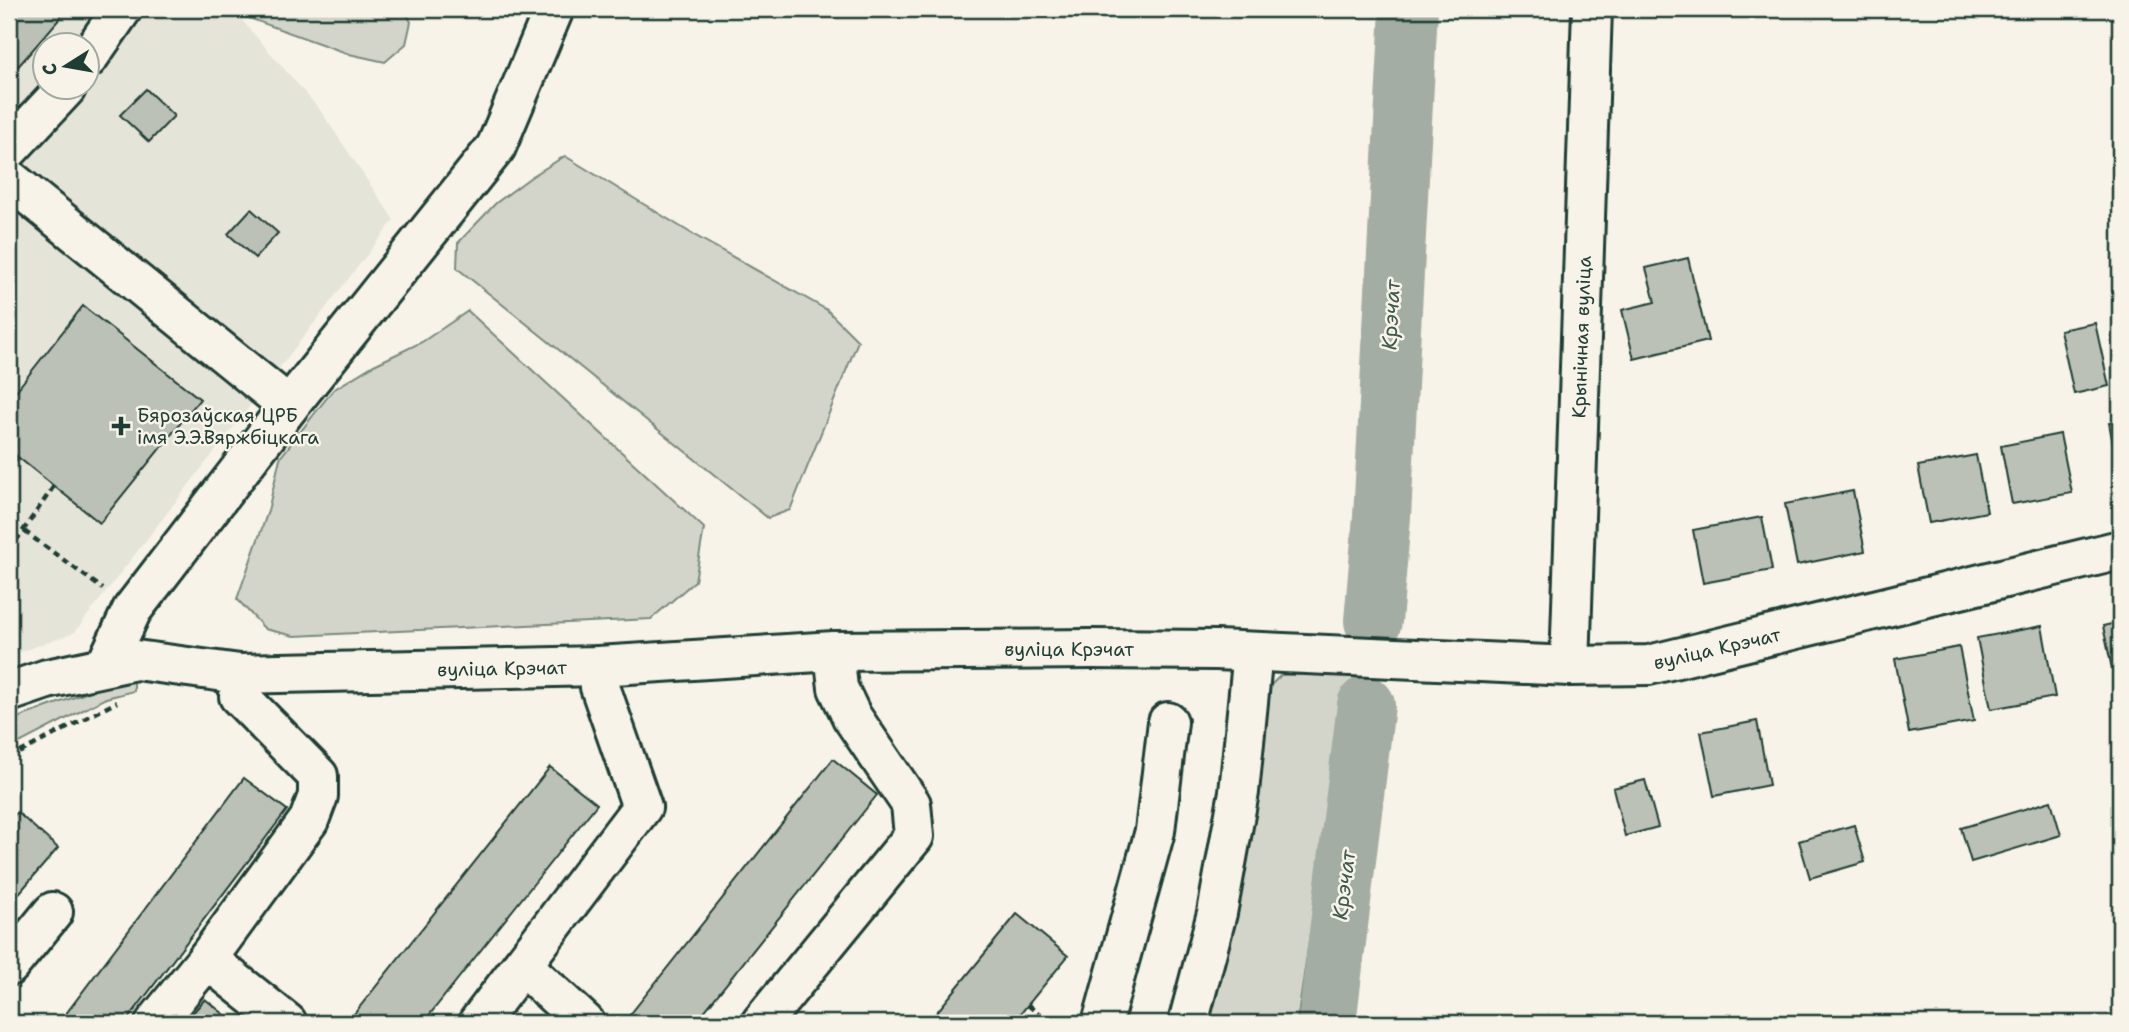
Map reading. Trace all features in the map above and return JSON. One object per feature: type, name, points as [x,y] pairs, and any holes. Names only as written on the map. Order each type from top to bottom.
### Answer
[{"type":"street","points":[[106,666],[132,610],[289,406],[496,147],[554,9]]},
{"type":"street","name":"Крынічная вуліца","points":[[1570,666],[1592,9]]},
{"type":"street","points":[[102,33],[114,12]]},
{"type":"street","points":[[9,149],[53,102]]},
{"type":"street","points":[[9,179],[289,406]]},
{"type":"street","name":"вуліца Крэчат","points":[[9,692],[47,679],[136,660],[240,674],[598,666],[834,651],[1091,649],[1253,652],[1570,666],[1648,665],[2120,550]]},
{"type":"street","points":[[761,1023],[915,836],[911,804],[852,717],[838,688],[834,651]]},
{"type":"street","points":[[1188,1023],[1217,913],[1239,792],[1253,652]]},
{"type":"street","points":[[478,1023],[642,807],[600,687],[598,666]]},
{"type":"street","points":[[155,1023],[309,820],[318,796],[318,776],[239,696],[240,674]]},
{"type":"street","points":[[1102,1023],[1155,831],[1168,722]]},
{"type":"street","points":[[9,966],[53,912]]},
{"type":"street","points":[[206,959],[287,1023]]},
{"type":"street","points":[[522,965],[585,1023]]},
{"type":"path","points":[[9,551],[54,486]]},
{"type":"path","points":[[24,531],[132,610]]},
{"type":"path","points":[[1028,1005],[1049,1023]]},
{"type":"path","points":[[1035,1023],[1041,1016]]},
{"type":"shaded area","name":"Бярозаўская ЦРБ імя Э.Э.Вяржбіцкага","points":[[9,9],[232,9],[320,110],[394,220],[74,633],[9,656]]},
{"type":"shaded area","points":[[232,9],[404,9],[411,22],[406,44],[385,62],[349,54],[235,13]]},
{"type":"shaded area","points":[[565,156],[694,235],[827,310],[858,341],[790,510],[768,518],[457,268],[458,243],[496,203]]},
{"type":"shaded area","points":[[468,311],[704,528],[695,581],[651,619],[294,636],[265,629],[237,599],[268,511],[280,458],[333,390],[374,365],[422,342]]},
{"type":"shaded area","points":[[1359,674],[1322,852],[1297,1023],[1204,1023],[1242,879],[1263,751],[1269,687],[1281,675]]},
{"type":"shaded area","points":[[134,681],[134,691],[106,698],[10,748],[9,721],[94,690]]},
{"type":"building","points":[[9,9],[53,9],[62,16],[48,32],[32,32],[32,51],[9,77]]},
{"type":"building","points":[[146,89],[174,116],[149,142],[120,115]]},
{"type":"building","points":[[251,209],[278,233],[255,258],[228,234]]},
{"type":"building","points":[[1688,258],[1708,341],[1634,359],[1622,310],[1655,302],[1646,268]]},
{"type":"building","points":[[83,306],[200,399],[100,523],[9,450],[9,400]]},
{"type":"building","points":[[2095,323],[2109,386],[2074,394],[2060,330]]},
{"type":"building","points":[[2120,421],[2120,481],[2109,423]]},
{"type":"building","points":[[2060,434],[2072,493],[2012,504],[2001,446]]},
{"type":"building","points":[[9,450],[18,458],[9,469]]},
{"type":"building","points":[[1976,455],[1987,512],[1929,523],[1918,466]]},
{"type":"building","points":[[1853,491],[1865,551],[1797,565],[1785,504]]},
{"type":"building","points":[[1762,517],[1772,570],[1703,583],[1693,530]]},
{"type":"building","points":[[2120,622],[2120,677],[2114,678],[2103,626]]},
{"type":"building","points":[[2042,626],[2055,697],[1991,709],[1977,638]]},
{"type":"building","points":[[1959,647],[1974,721],[1909,733],[1895,659]]},
{"type":"building","points":[[1757,721],[1769,785],[1714,796],[1701,732]]},
{"type":"building","points":[[833,759],[877,795],[695,1023],[638,1023],[629,1016]]},
{"type":"building","points":[[550,767],[597,804],[423,1023],[347,1023]]},
{"type":"building","points":[[244,778],[287,810],[125,1023],[59,1023]]},
{"type":"building","points":[[1645,780],[1658,827],[1625,836],[1613,788]]},
{"type":"building","points":[[2051,801],[2061,835],[1971,862],[1961,828]]},
{"type":"building","points":[[17,812],[58,848],[9,905],[9,822]]},
{"type":"building","points":[[1854,825],[1865,862],[1810,878],[1799,841]]},
{"type":"building","points":[[1017,914],[1068,956],[1013,1023],[928,1023]]},
{"type":"building","points":[[205,999],[235,1023],[184,1023]]},
{"type":"waterway","name":"Крэчат","points":[[1373,621],[1382,517],[1409,9]]},
{"type":"waterway","name":"Крэчат","points":[[1327,1023],[1366,705]]},
{"type":"place","name":"Бярозаўская ЦРБ імя Э.Э.Вяржбіцкага","points":[[121,426]]}]
